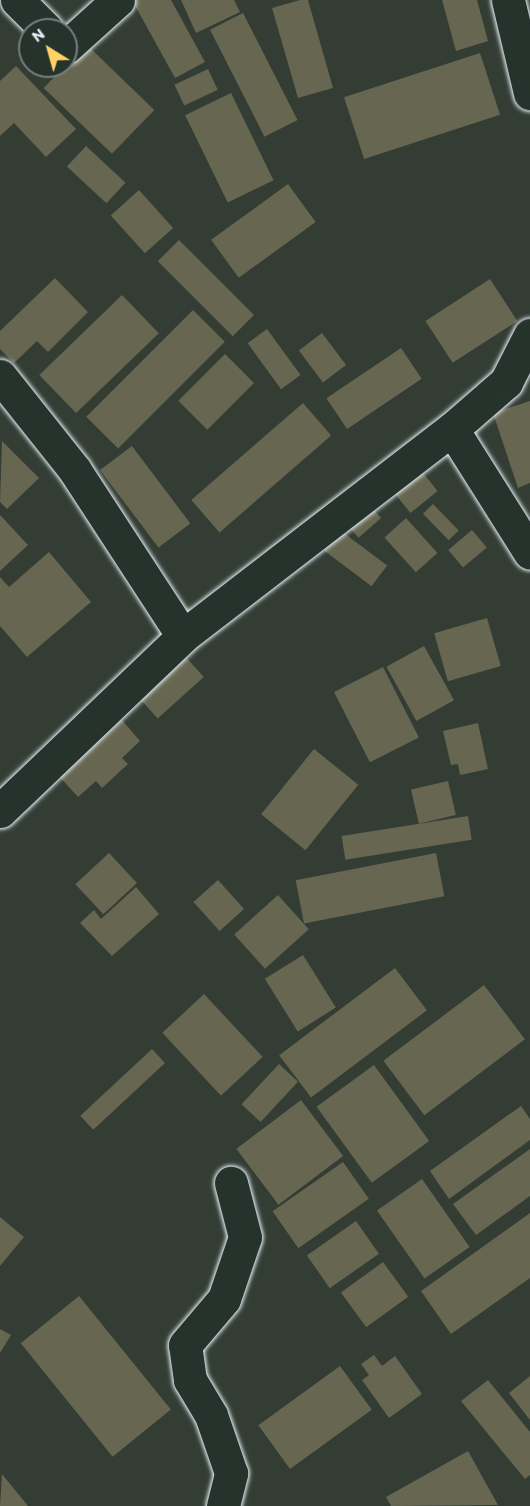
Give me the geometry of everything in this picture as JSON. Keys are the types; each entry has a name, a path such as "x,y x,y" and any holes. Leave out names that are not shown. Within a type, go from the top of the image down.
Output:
{"street":[{"path":"17,0 35,18"},
{"path":"78,36 118,0"},
{"path":"508,0 530,93"},
{"path":"0,811 183,636 452,429 506,382 530,335"},
{"path":"0,376 74,469 183,636"},
{"path":"452,429 530,553"},
{"path":"223,1506 231,1473 211,1415 190,1380 185,1345 224,1299 245,1237 231,1183"}],"building":[{"path":"132,0 171,0 205,62 175,78"},
{"path":"181,0 234,0 240,12 196,33"},
{"path":"308,0 333,88 298,98 272,8"},
{"path":"442,0 477,0 488,41 456,51"},
{"path":"243,13 297,120 265,137 210,30"},
{"path":"86,44 154,110 112,154 44,88 53,78 78,78 78,52"},
{"path":"480,53 500,115 364,159 344,97"},
{"path":"16,66 18,78 27,78 76,129 46,157 14,123 0,136 0,81"},
{"path":"208,69 218,90 184,105 174,85"},
{"path":"231,93 274,180 228,203 185,115"},
{"path":"86,146 125,183 106,203 67,166"},
{"path":"288,184 316,222 239,278 211,240"},
{"path":"139,190 173,228 145,253 111,215"},
{"path":"179,240 254,315 233,336 158,261"},
{"path":"55,278 88,312 48,352 37,341 14,363 0,349 0,331"},
{"path":"490,279 517,321 453,363 425,321"},
{"path":"122,295 159,333 76,413 39,375"},
{"path":"193,310 225,342 118,449 86,417"},
{"path":"267,329 301,375 281,389 248,343"},
{"path":"322,333 346,365 323,382 299,350"},
{"path":"401,348 422,379 347,429 326,398"},
{"path":"225,354 254,383 207,430 178,401"},
{"path":"530,401 530,483 518,488 493,413"},
{"path":"303,403 331,435 220,533 191,500"},
{"path":"2,441 39,478 7,509 0,502"},
{"path":"132,446 190,523 158,548 100,470"},
{"path":"415,463 438,491 410,513 388,485"},
{"path":"368,503 381,518 358,538 345,523"},
{"path":"433,504 459,531 449,540 423,514"},
{"path":"0,515 28,545 0,571"},
{"path":"406,518 437,553 416,572 384,537"},
{"path":"340,530 387,566 371,586 324,551"},
{"path":"472,530 487,548 463,568 448,550"},
{"path":"49,552 91,602 27,657 0,626 0,577 9,587"},
{"path":"487,618 501,666 448,681 434,633"},
{"path":"424,646 454,700 416,721 386,667"},
{"path":"183,654 204,677 158,719 137,695"},
{"path":"383,667 419,737 370,762 334,692"},
{"path":"122,720 140,741 122,758 128,764 102,788 96,781 78,797 59,776"},
{"path":"478,723 488,769 460,775 458,764 451,765 443,731"},
{"path":"314,749 358,785 305,850 261,814"},
{"path":"448,781 456,815 419,824 411,790"},
{"path":"468,816 472,840 345,860 342,836"},
{"path":"109,853 137,883 103,914 75,884"},
{"path":"436,853 444,896 304,923 296,880"},
{"path":"218,880 244,909 220,931 193,902"},
{"path":"136,887 159,914 112,956 80,923 94,910 101,919"},
{"path":"278,895 309,929 265,969 234,934"},
{"path":"303,955 336,1008 298,1031 265,979"},
{"path":"395,968 427,1010 311,1098 279,1055"},
{"path":"484,985 525,1039 424,1115 383,1061"},
{"path":"204,994 263,1057 221,1096 162,1033"},
{"path":"152,1049 165,1063 93,1130 80,1116"},
{"path":"279,1064 298,1082 261,1122 241,1104"},
{"path":"374,1065 429,1141 372,1183 317,1107"},
{"path":"301,1100 343,1156 278,1205 236,1149"},
{"path":"521,1106 530,1119 530,1140 449,1199 430,1171"},
{"path":"530,1149 530,1196 476,1235 453,1204"},
{"path":"343,1162 369,1199 298,1248 273,1211"},
{"path":"422,1179 470,1247 425,1279 377,1211"},
{"path":"530,1213 530,1278 451,1334 421,1291"},
{"path":"0,1217 24,1237 0,1266"},
{"path":"356,1221 379,1254 330,1288 307,1255"},
{"path":"383,1262 408,1297 366,1327 341,1293"},
{"path":"79,1296 171,1409 113,1457 21,1343"},
{"path":"0,1329 11,1335 0,1353"},
{"path":"374,1355 382,1366 395,1356 422,1394 389,1418 362,1380 369,1375 361,1364"},
{"path":"340,1366 372,1410 290,1469 258,1425"},
{"path":"530,1376 530,1420 509,1393"},
{"path":"488,1380 530,1432 530,1475 525,1479 461,1401"},
{"path":"468,1451 498,1505 391,1506 386,1497"},
{"path":"2,1474 28,1506 0,1506"}]}
